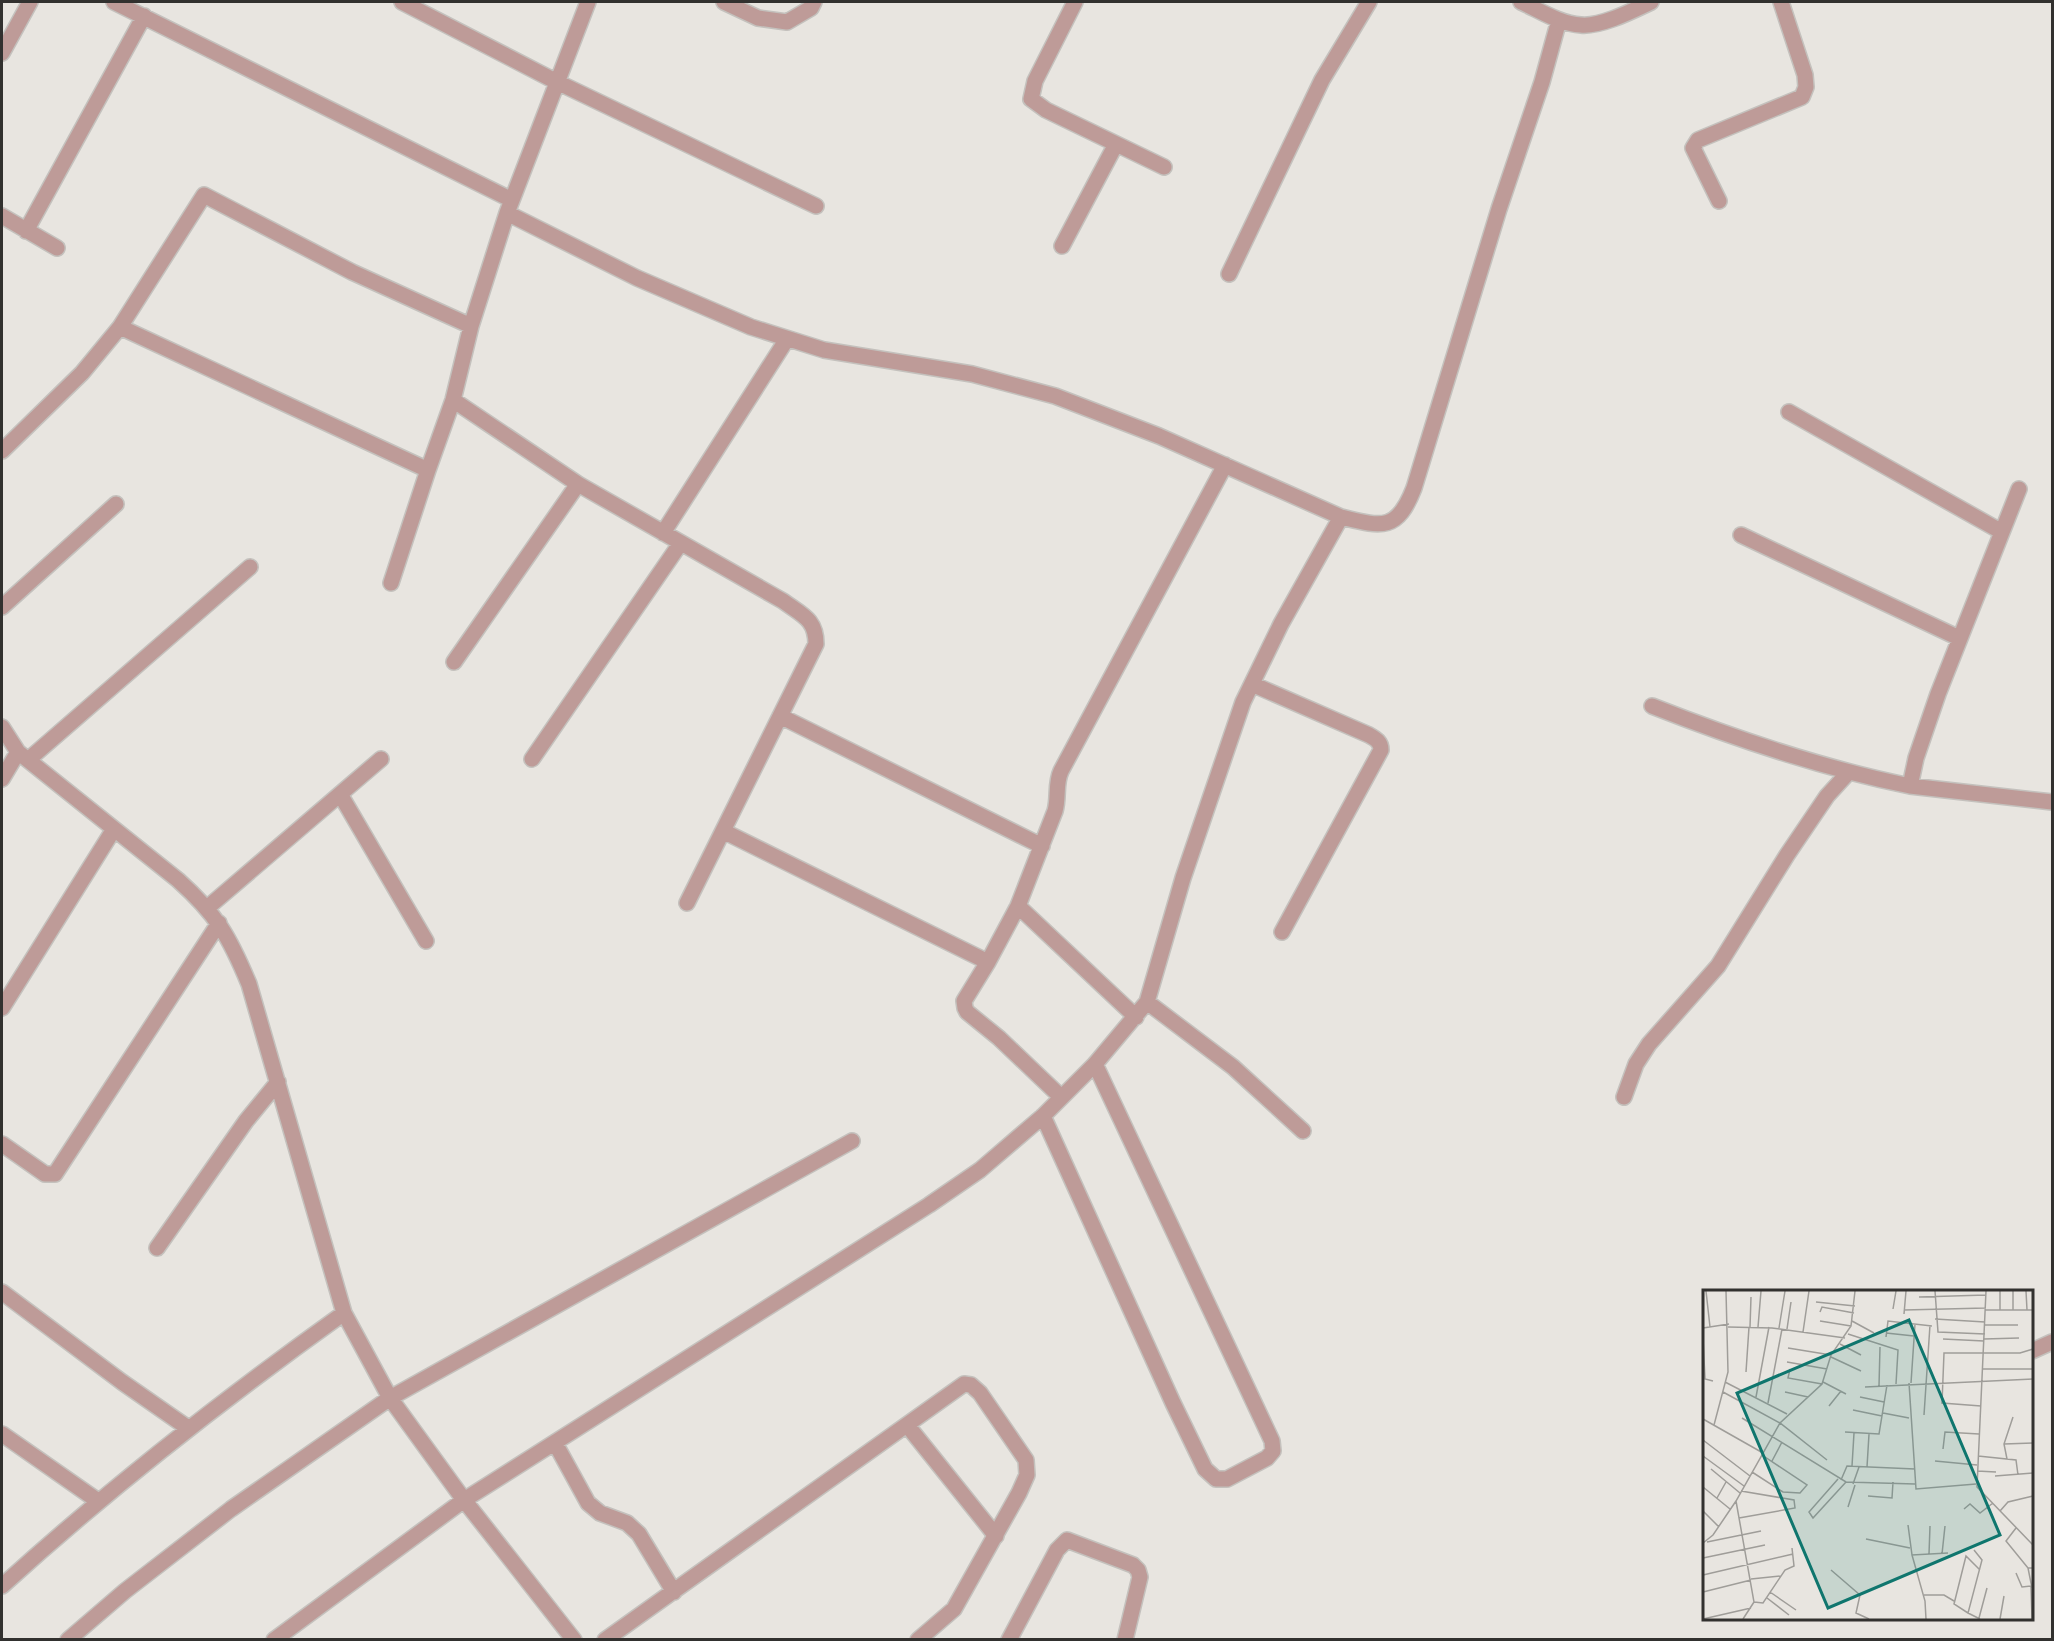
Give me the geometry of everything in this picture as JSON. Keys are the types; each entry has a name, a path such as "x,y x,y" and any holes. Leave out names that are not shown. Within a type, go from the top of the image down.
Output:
{"street":[{"path":"2,53 30,2"},
{"path":"114,2 510,207 637,278 751,327 824,350 972,374 1010,382 1055,396 1159,436 1341,517 1366,523 1386,523 1397,519 1408,504 1499,209 1542,82 1559,20"},
{"path":"402,2 557,82 816,206"},
{"path":"391,583 453,400 471,326 510,207 588,2"},
{"path":"724,2 758,18 787,22 811,8 814,2"},
{"path":"1075,2 1035,81 1031,99 1046,110 1164,167"},
{"path":"1229,274 1322,80 1369,2"},
{"path":"1521,2 1559,20 1583,26 1621,17 1651,2"},
{"path":"1719,201 1694,148 1698,140 1802,97 1806,87 1805,75 1781,2"},
{"path":"26,231 144,16"},
{"path":"1062,246 1116,144"},
{"path":"2,451 82,373 120,327 204,195 352,272 471,326"},
{"path":"2,216 57,248"},
{"path":"120,327 428,470"},
{"path":"663,533 786,339"},
{"path":"453,400 578,484 783,602 809,619 816,631 816,644 687,903"},
{"path":"1789,412 2002,532"},
{"path":"1061,1096 999,1038 967,1012 964,1008 964,1001 1018,906 1057,802 1057,780 1061,771 1225,465"},
{"path":"454,662 578,484"},
{"path":"1910,786 1916,758 1959,638 2019,489"},
{"path":"2,607 116,504"},
{"path":"274,1640 464,1500 929,1205 980,1170 1043,1116 1095,1064 1147,1002 1187,867 1243,702 1281,624 1341,517"},
{"path":"1741,535 1959,638"},
{"path":"532,759 680,544"},
{"path":"2,779 23,756 250,567"},
{"path":"1252,684 1369,735 1378,740 1381,746 1381,750 1282,932"},
{"path":"1652,706 1773,751 1848,772 1910,786 2052,802"},
{"path":"780,716 1041,846"},
{"path":"2,727 23,756 178,880 219,923 235,950 249,984 344,1313 390,1398 464,1500 574,1639"},
{"path":"207,908 381,759"},
{"path":"1624,1097 1636,1064 1649,1044 1718,966 1807,825 1827,796 1848,772"},
{"path":"340,794 426,941"},
{"path":"2,1008 114,830"},
{"path":"723,831 988,962"},
{"path":"1018,906 1136,1017"},
{"path":"2,1144 45,1174 55,1174 219,923"},
{"path":"1147,1002 1233,1067 1303,1131"},
{"path":"1043,1116 1205,1469 1216,1479 1227,1479 1267,1458 1274,1451 1272,1441 1095,1064"},
{"path":"157,1248 246,1121 278,1082"},
{"path":"68,1640 125,1590 231,1509 390,1398 852,1141"},
{"path":"2,1292 122,1382 188,1428"},
{"path":"2,1586 98,1501 188,1428 344,1313"},
{"path":"2033,1350 2052,1342"},
{"path":"606,1640 964,1384 971,1385 980,1393 1026,1460 1027,1475 1020,1493 954,1609 918,1640"},
{"path":"907,1425 996,1536"},
{"path":"2,1434 98,1501"},
{"path":"555,1443 588,1503 600,1513 627,1523 639,1533 674,1592"},
{"path":"1009,1640 1057,1550 1067,1540 1133,1565 1138,1570 1140,1577 1125,1640"}]}
